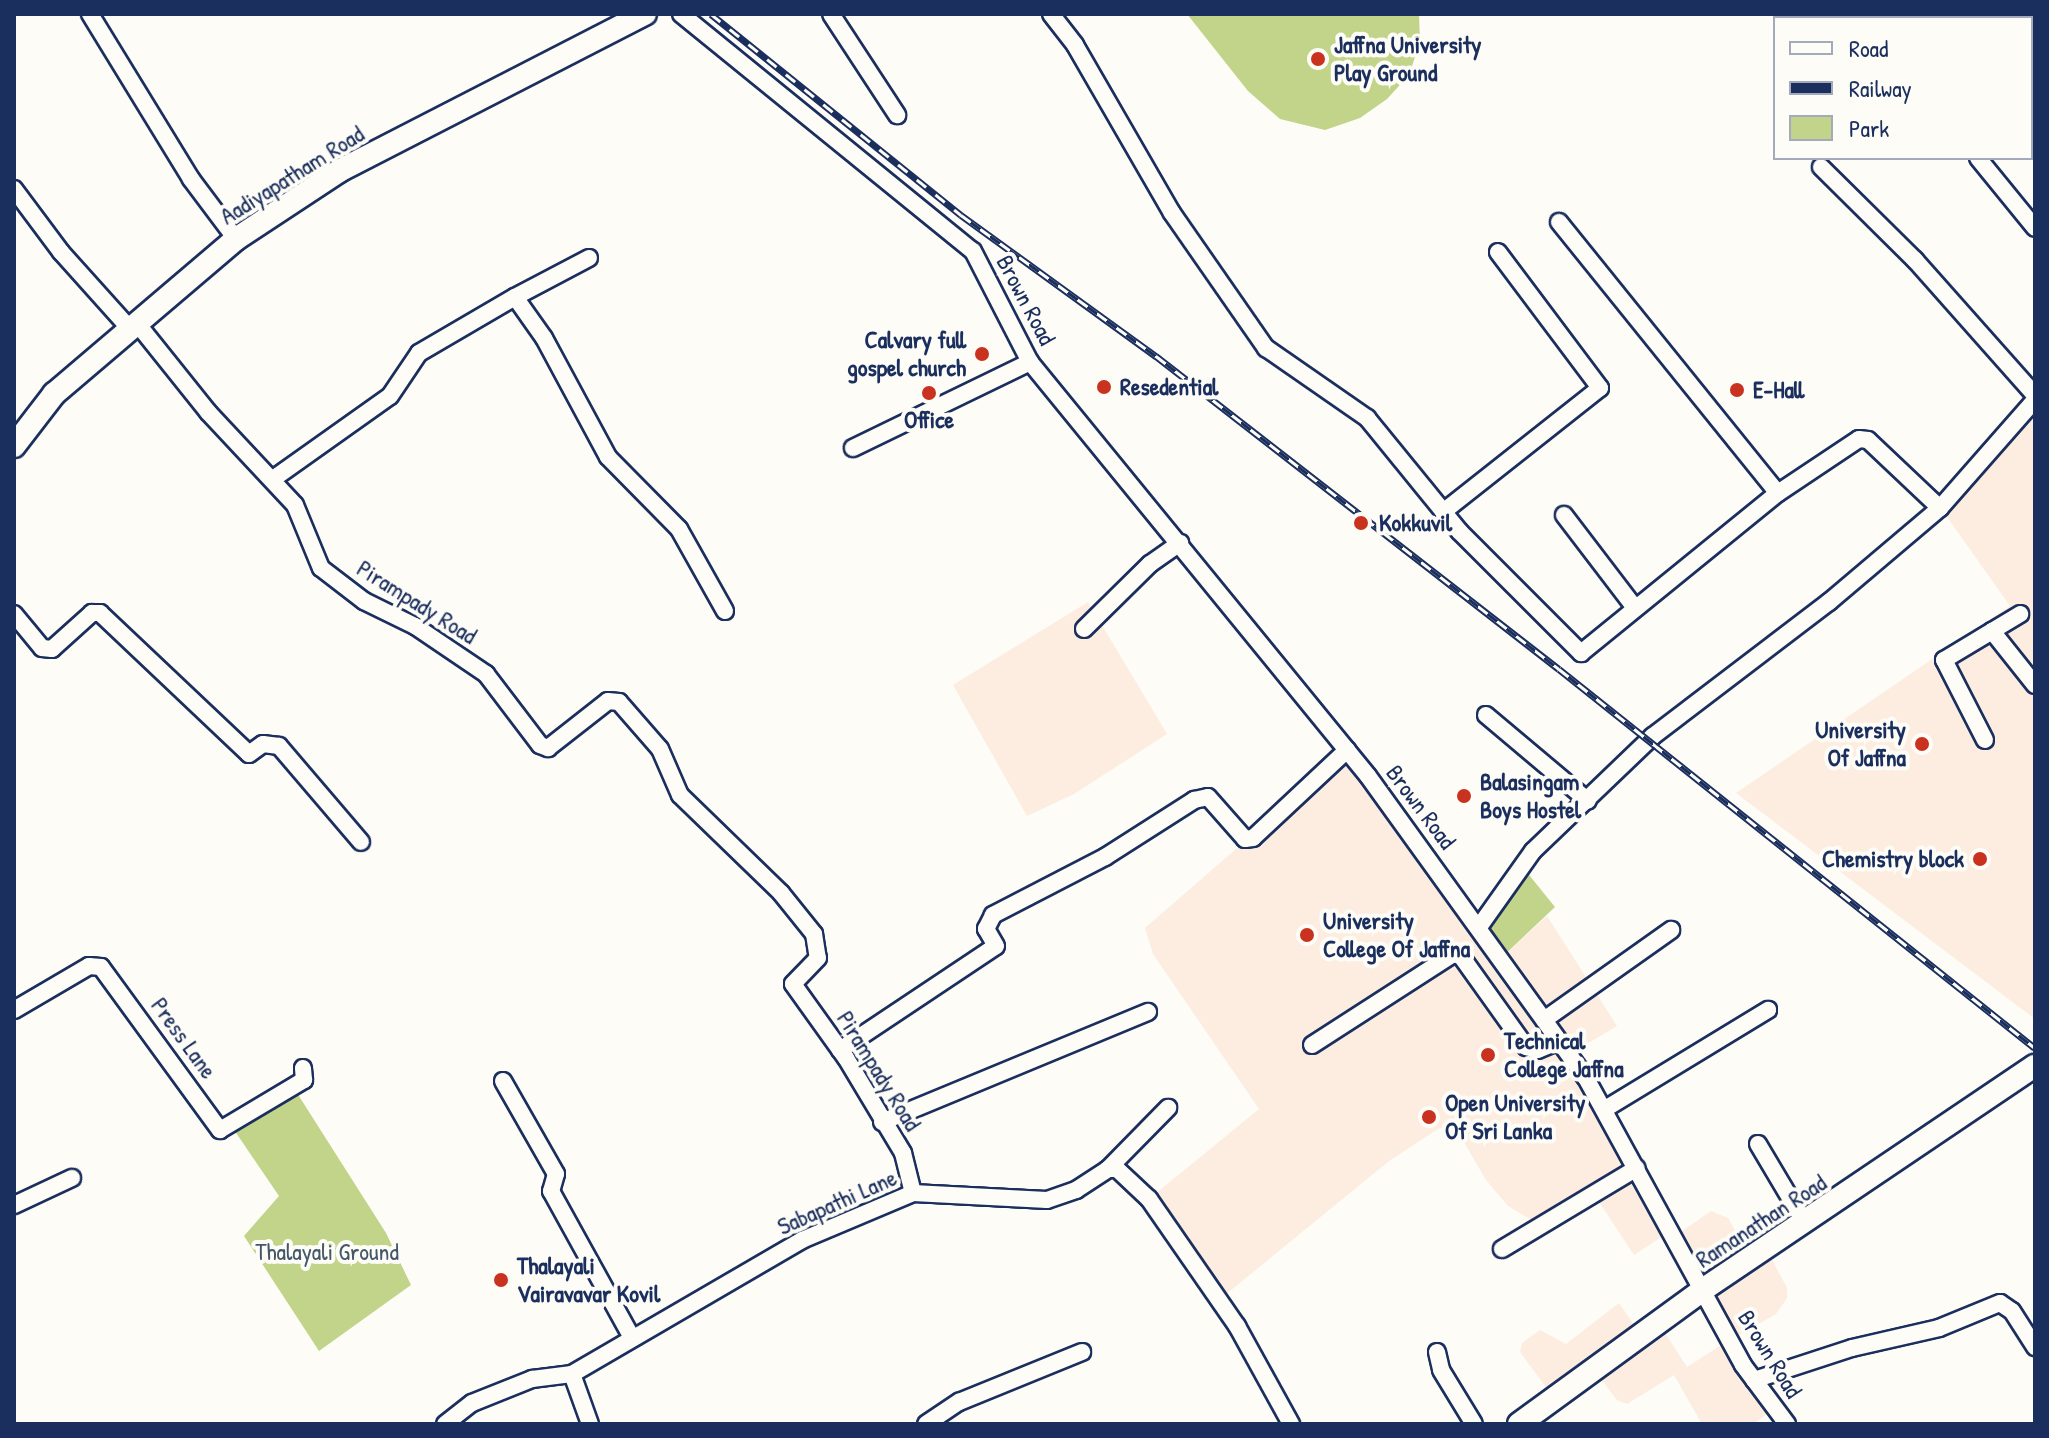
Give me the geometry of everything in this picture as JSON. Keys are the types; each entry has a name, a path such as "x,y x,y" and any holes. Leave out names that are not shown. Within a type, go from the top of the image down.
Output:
{"street":[{"path":"90,14 140,88 191,179 236,239"},
{"name":"Aadiyapatham Road","path":"14,446 54,394 236,239 339,171 645,14"},
{"name":"Brown Road","path":"681,14 973,251 1030,362 1347,750 1479,927 1559,1041 1605,1109 1754,1380 1787,1424"},
{"path":"831,14 897,115"},
{"path":"1051,14 1075,45 1172,213 1266,348 1367,418 1443,512 1581,653 1778,493 1859,439 1868,440 1940,508"},
{"path":"1980,160 2035,228"},
{"path":"1479,927 1511,875 1653,736 1829,602 1940,508 2035,398 1915,260 1821,167"},
{"name":"Pirampady Road","path":"14,189 61,252 133,325 208,412 295,505 321,568 364,601 415,626 486,674 540,745 548,748 608,701 619,702 660,749 680,795 781,893 814,934 818,958 793,984 840,1050 903,1153 913,1193"},
{"path":"1559,222 1778,493"},
{"path":"1443,512 1600,388 1498,252"},
{"path":"273,479 390,396 419,353 589,258"},
{"path":"515,297 544,338 608,457 679,529 725,611"},
{"path":"853,448 1030,362"},
{"path":"1564,515 1635,608"},
{"path":"1084,629 1150,564 1180,543"},
{"path":"14,614 42,648 52,649 92,613 100,613 249,754 263,744 279,746 361,842"},
{"path":"1985,740 1942,665 2020,614"},
{"path":"1992,631 2035,685"},
{"path":"1486,715 1588,801"},
{"path":"840,1050 996,946 986,929 993,915 1105,857 1194,800 1208,797 1245,839 1253,838 1347,750"},
{"path":"1544,1020 1671,930"},
{"path":"1312,1045 1453,954 1461,956 1526,1047 1538,1050 1559,1041"},
{"name":"Press Lane","path":"14,1010 89,966 101,967 220,1130 304,1080 303,1068"},
{"path":"1605,1109 1768,1010"},
{"path":"882,1122 1148,1012"},
{"name":"Ramanathan Road","path":"1519,1424 1704,1289 2034,1068"},
{"path":"503,1081 556,1174 551,1191 632,1338"},
{"name":"Sabapathi Lane","path":"445,1424 472,1403 532,1379 572,1374 802,1240 913,1193 1047,1200 1068,1194 1108,1169 1168,1108"},
{"path":"1758,1144 1805,1223"},
{"path":"1502,1249 1637,1168"},
{"path":"1108,1169 1117,1169 1149,1199 1237,1326 1291,1424"},
{"path":"14,1205 72,1178"},
{"path":"1754,1380 1852,1348 1939,1328 2000,1303 2012,1311 2035,1347"},
{"path":"926,1424 959,1402 1082,1352"},
{"path":"1437,1352 1441,1370 1474,1424"},
{"path":"572,1374 590,1424"}],"shaded area":[{"name":"University Of Jaffna","path":"2035,412 2035,1019 1736,793 2010,606 1945,514"},
{"path":"1088,602 1167,734 1074,794 1027,816 953,685"},
{"path":"1351,749 1501,958 1547,916 1617,1026 1570,1054 1672,1230 1634,1255 1592,1191 1535,1222 1508,1206 1486,1180 1454,1125 1438,1129 1389,1161 1219,1300 1149,1199 1259,1109 1153,954 1145,928"},
{"path":"1711,1211 1728,1218 1750,1258 1766,1248 1787,1288 1787,1298 1776,1314 1730,1340 1775,1408 1753,1424 1702,1424 1674,1375 1627,1404 1617,1400 1594,1370 1554,1398 1520,1352 1522,1343 1540,1330 1566,1344 1619,1303 1641,1335 1658,1322 1687,1367 1729,1340 1675,1236"}],"green space":[{"name":"Jaffna University Play Ground","path":"1187,14 1419,14 1420,42 1409,75 1387,99 1360,118 1325,130 1280,119 1248,91"},
{"path":"1521,865 1555,907 1501,958 1479,927"},
{"name":"Thalayali Ground","path":"297,1093 386,1233 411,1285 319,1351 244,1236 279,1196 230,1124"}],"railway":[{"path":"711,14 961,215 1156,356 1559,669 2035,1048"}],"place":[{"name":"Jaffna University Play Ground","path":"1318,59"},
{"name":"Calvary full gospel church","path":"982,354"},
{"name":"Resedential","path":"1104,387"},
{"name":"E-Hall","path":"1737,390"},
{"name":"Office","path":"929,393"},
{"name":"Kokkuvil","path":"1361,523"},
{"name":"University Of Jaffna","path":"1922,744"},
{"name":"Balasingam Boys Hostel","path":"1464,796"},
{"name":"Chemistry block","path":"1980,859"},
{"name":"University College Of Jaffna","path":"1307,935"},
{"name":"Technical College Jaffna","path":"1488,1055"},
{"name":"Open University Of Sri Lanka","path":"1429,1117"},
{"name":"Thalayali Vairavavar Kovil","path":"501,1280"}]}
